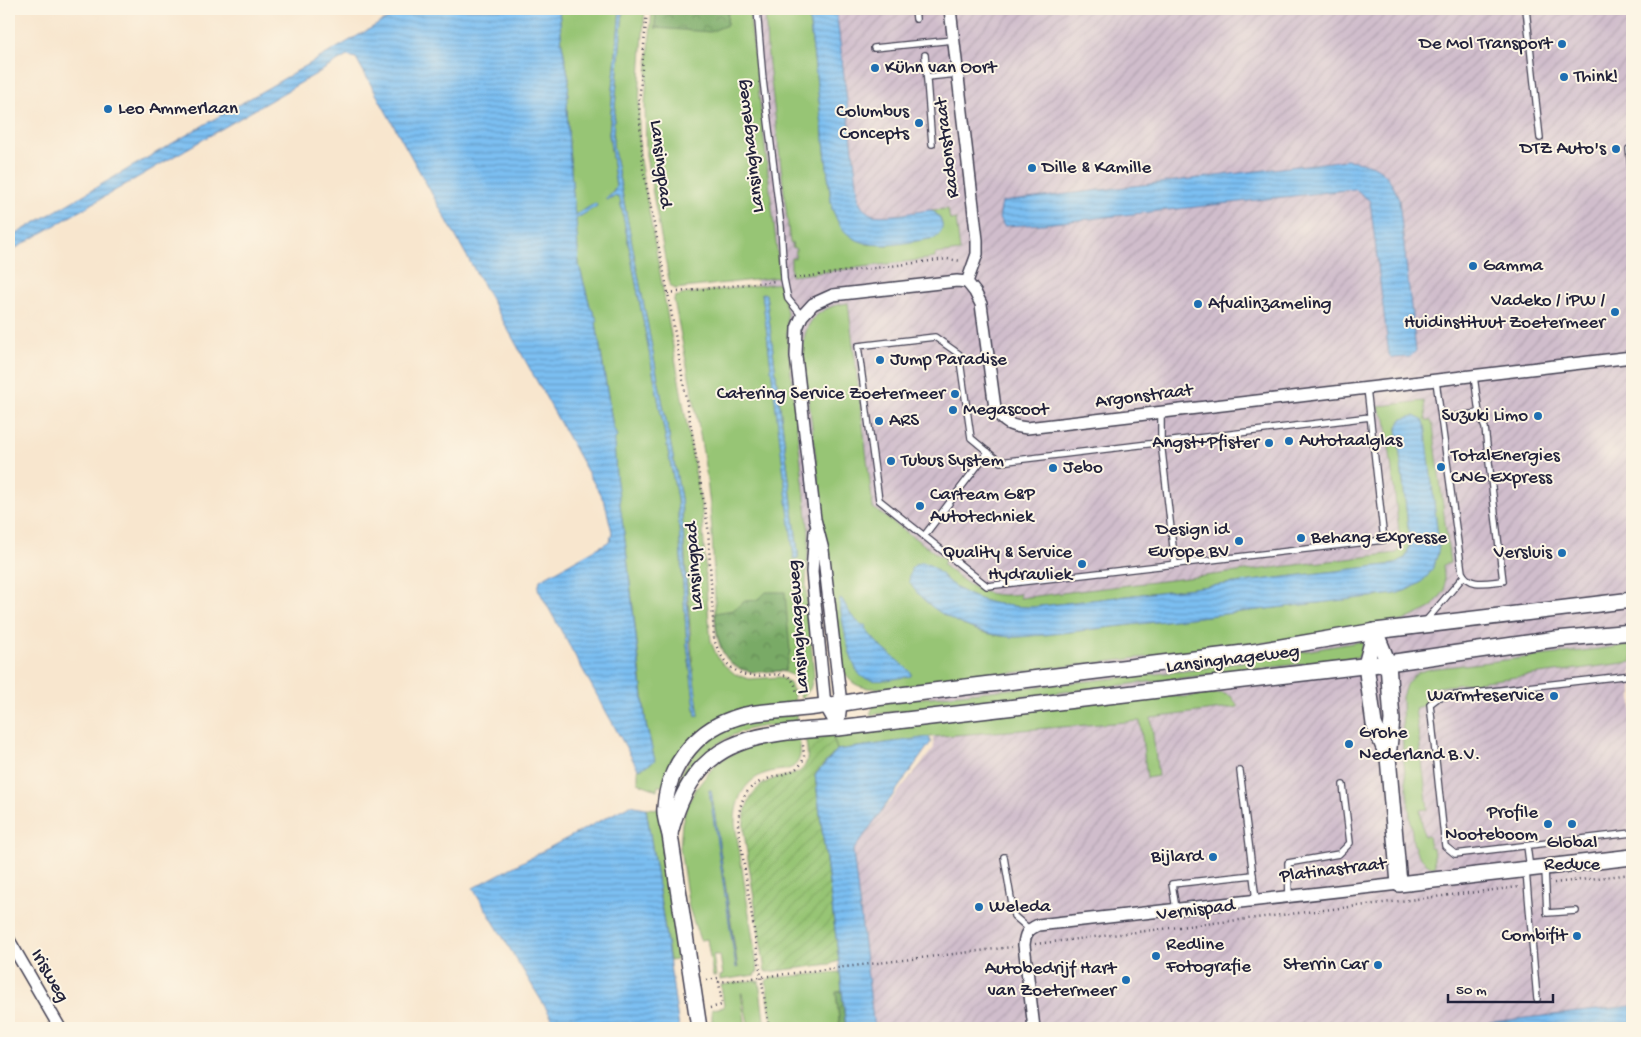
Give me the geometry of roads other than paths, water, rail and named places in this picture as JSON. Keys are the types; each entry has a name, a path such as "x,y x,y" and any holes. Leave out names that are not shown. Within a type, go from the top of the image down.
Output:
{"street":[{"name":"Radonstraat","path":"950,9 977,240 977,254 967,282"},
{"path":"802,316 814,304 834,295 957,281 967,282"},
{"name":"Argonstraat","path":"967,282 981,304 995,408 1001,420 1012,426 1027,428 1632,357"},
{"name":"Lansinghageweg","path":"802,316 795,338 796,356 815,519 823,550 842,704 838,728"},
{"name":"Lansinghageweg","path":"815,519 812,572 825,705 838,728"},
{"name":"Lansinghageweg","path":"842,704 876,698 1252,652 1375,631 1632,600"},
{"path":"1375,631 1388,662 1392,720 1388,757 1399,884"},
{"path":"1375,631 1366,665 1374,724 1388,757"},
{"name":"Lansinghageweg","path":"838,728 1632,632"},
{"path":"699,1028 670,834 664,810 667,790 673,772 687,750 714,727 731,719 748,714 842,704"},
{"path":"670,834 683,795 705,763 726,748 747,739 838,728"},
{"name":"Platinastraat","path":"1033,927 1632,857"},
{"path":"1033,927 1025,934 1024,946 1034,1028"},
{"name":"Irisweg","path":"9,940 60,1028"}],"lane":[{"name":"Lansinghageweg","path":"757,9 763,80 781,226 784,279 788,299 802,316"},
{"path":"915,9 916,19"},
{"path":"1526,9 1540,138"},
{"path":"874,48 953,40"},
{"path":"925,55 932,144"},
{"path":"927,77 957,74"},
{"path":"1629,149 1632,177"},
{"path":"1370,417 1000,462 971,438 959,354 935,337 858,346 879,500 987,586 1384,540 1370,417 1371,388"},
{"path":"1436,381 1460,562 1464,576 1476,583 1503,581 1485,428 1479,413 1474,376"},
{"path":"1161,412 1161,442 1175,564"},
{"path":"1441,418 1479,413"},
{"path":"924,536 988,452"},
{"path":"1422,626 1464,576"},
{"path":"1632,675 1438,697 1430,704 1445,846 1454,854 1632,833"},
{"path":"1240,771 1256,900"},
{"path":"1289,897 1288,863 1339,854 1350,843 1343,785"},
{"path":"1527,846 1533,868 1546,884 1547,913 1576,911"},
{"path":"1004,858 1014,916 1033,927"},
{"path":"1533,868 1527,886 1537,999"},
{"path":"1176,910 1172,884 1253,875"}],"water":[{"path":"404,9 559,9 562,44 569,79 567,108 575,215 596,203 597,206 576,219 579,265 590,306 598,321 596,323 613,427 617,436 614,441 616,475 646,725 655,760 649,765 638,769 538,589 540,580 610,541 612,532 605,503 356,58 347,56 9,252 9,238"},
{"path":"620,9 623,9 613,145 681,498 690,650 699,715 696,716 687,645 677,498 620,199 615,196 605,199 613,193 616,187 609,134"},
{"path":"808,9 836,9 861,204 869,213 881,216 931,210 938,216 942,224 939,235 935,238 898,244 872,244 861,242 850,236 838,223 832,209"},
{"path":"1347,160 1366,163 1380,170 1391,182 1399,200 1416,351 1410,357 1392,358 1389,355 1370,201 1355,189 1044,224 1004,226 999,218 1002,202"},
{"path":"762,293 766,294 798,551 798,558 794,559"},
{"path":"1414,416 1424,421 1426,431 1439,546 1434,565 1426,578 1413,587 1395,594 1014,637 985,632 954,621 928,603 917,593 909,581 911,569 918,563 924,563 932,566 951,584 970,595 990,602 1011,606 1033,607 1395,564 1406,557 1410,544 1397,428 1402,419"},
{"path":"842,599 851,615 861,625 866,625 865,629 879,645 911,672 911,676 875,681 864,678 859,673 854,665 847,642 839,600"},
{"path":"929,737 931,742 853,851 874,1028 846,1028 815,775 837,750"},
{"path":"709,790 711,790 737,968 736,968"},
{"path":"630,805 646,808 679,1028 558,1028 473,888"},
{"path":"1632,1006 1632,1028 1438,1028"}],"place":[{"name":"De Mol Transport","path":"1562,44"},
{"name":"Kühn van Oort","path":"875,68"},
{"name":"Think!","path":"1564,77"},
{"name":"Leo Ammerlaan","path":"108,109"},
{"name":"Columbus Concepts","path":"919,123"},
{"name":"DTZ Auto's","path":"1616,149"},
{"name":"Dille & Kamille","path":"1032,168"},
{"name":"Gamma","path":"1473,266"},
{"name":"Afvalinzameling","path":"1198,304"},
{"name":"Vadeko / iPW / Huidinstituut Zoetermeer","path":"1615,312"},
{"name":"Jump Paradise","path":"880,360"},
{"name":"Catering Service Zoetermeer","path":"955,394"},
{"name":"Megascoot","path":"953,410"},
{"name":"Suzuki Limo","path":"1538,416"},
{"name":"ARS","path":"879,421"},
{"name":"Autotaalglas","path":"1289,441"},
{"name":"Angst+Pfister","path":"1269,443"},
{"name":"Tubus System","path":"891,461"},
{"name":"TotalEnergies CNG Express","path":"1441,467"},
{"name":"Jebo","path":"1053,468"},
{"name":"Carteam G&P Autotechniek","path":"920,506"},
{"name":"Behang Expresse","path":"1301,538"},
{"name":"Design id Europe BV","path":"1239,541"},
{"name":"Versluis","path":"1562,553"},
{"name":"Quality & Service Hydrauliek","path":"1082,564"},
{"name":"Warmteservice","path":"1554,696"},
{"name":"Grohe Nederland B.V.","path":"1349,744"},
{"name":"Profile Nooteboom","path":"1548,824"},
{"name":"Global Reduce","path":"1572,824"},
{"name":"Bijlard","path":"1213,857"},
{"name":"Weleda","path":"979,907"},
{"name":"Combifit","path":"1577,936"},
{"name":"Redline Fotografie","path":"1156,956"},
{"name":"Sterrin Car","path":"1378,965"},
{"name":"Autobedrijf Hart van Zoetermeer","path":"1126,980"}]}
